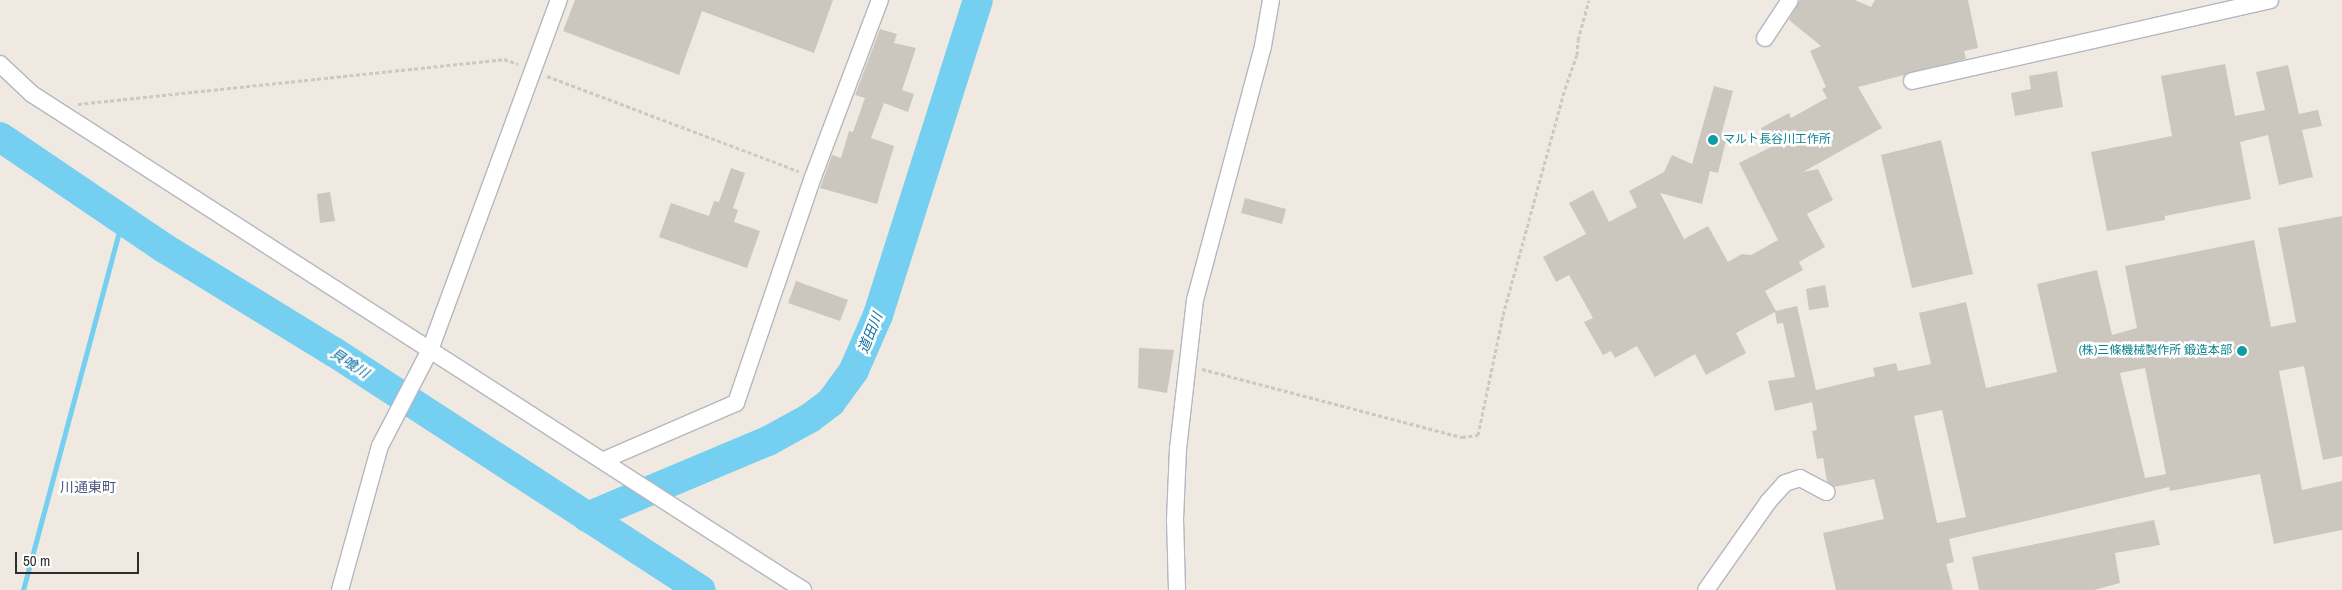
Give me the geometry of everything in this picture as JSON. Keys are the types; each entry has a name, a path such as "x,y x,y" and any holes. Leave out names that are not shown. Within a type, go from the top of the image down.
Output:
{"street":[{"path":"340,590 380,446 428,354 559,0"},
{"path":"608,462 736,403 813,177 880,0"},
{"path":"1177,590 1175,520 1178,449 1189,367 1195,300 1263,46 1271,0"},
{"path":"1765,38 1790,0"},
{"path":"1912,82 2270,0"},
{"path":"0,64 52,107 428,354 608,462 803,590"},
{"path":"1706,590 1768,502 1785,483 1800,478 1826,492"}],"path":[{"path":"1189,367 1462,436 1478,435 1503,315 1577,54 1589,0"},
{"path":"52,107 504,59 813,177"}],"building":[{"path":"575,0 833,0 814,53 702,11 679,75 563,31"},
{"path":"1800,0 1855,0 1871,7 1875,0 1968,0 1978,48 1964,51 1966,59 1858,87 1882,128 1803,172 1818,169 1833,200 1807,214 1825,247 1799,262 1803,270 1765,291 1776,311 1797,306 1816,390 1875,376 1873,368 1896,363 1898,371 1931,364 1919,313 1966,302 1986,388 2057,372 2037,284 2097,270 2112,335 2137,328 2125,266 2254,240 2271,327 2296,322 2278,228 2342,216 2342,456 2323,460 2304,366 2279,371 2302,490 2342,481 2342,530 2274,544 2260,474 2170,491 2169,487 1949,539 1954,562 1946,564 1953,590 1836,590 1823,533 1884,519 1874,479 1834,487 1827,481 1823,458 1817,459 1812,431 1817,430 1812,402 1775,411 1768,381 1795,377 1783,323 1777,324 1775,312 1736,333 1746,353 1706,375 1695,354 1655,377 1637,346 1615,358 1611,351 1603,355 1584,322 1593,318 1569,275 1556,282 1543,257 1586,234 1569,203 1593,190 1609,222 1637,207 1629,191 1664,172 1672,155 1692,164 1714,86 1733,91 1722,132 1728,133 1718,173 1710,171 1702,204 1660,193 1684,239 1708,226 1728,262 1742,254 1751,255 1778,240 1739,163 1771,147 1761,128 1789,113 1791,118 1827,98 1822,89 1826,87 1810,51 1821,46 1789,20","holes":["2145,368 2166,474 2145,478 2120,373","1942,410 1966,517 1937,523 1914,416"]},
{"path":"880,29 897,34 894,43 916,48 902,90 914,94 908,112 884,103 871,138 894,146 877,204 820,188 832,155 841,158 849,131 853,132 865,98 855,95"},
{"path":"2225,64 2235,116 2265,110 2256,72 2288,65 2299,114 2318,110 2322,126 2302,130 2313,177 2279,185 2268,135 2240,142 2251,199 2165,216 2165,220 2107,231 2091,152 2172,136 2161,76"},
{"path":"2057,71 2063,107 2015,116 2011,93 2031,89 2029,76"},
{"path":"1941,140 1973,274 1912,288 1881,155"},
{"path":"731,168 745,173 733,208 738,210 734,222 760,231 747,268 659,237 671,203 709,216 714,201 719,202"},
{"path":"330,192 335,221 320,223 317,194"},
{"path":"1245,198 1286,209 1282,224 1241,213"},
{"path":"796,281 848,300 840,321 788,303"},
{"path":"1825,285 1829,307 1809,310 1806,289"},
{"path":"1139,348 1174,350 1167,393 1138,388"},
{"path":"2154,520 2160,545 2115,553 2120,583 2094,590 1979,590 1972,557"}],"waterway":[{"name":"道田川","path":"587,517 768,441 810,418 831,402 854,370 878,315 978,0"},
{"name":"貝喰川","path":"0,137 164,248 334,352 700,590"},
{"path":"23,590 122,221"}],"place":[{"name":"マルト長谷川工作所","path":"1713,140"},
{"name":"(株)三條機械製作所 鍛造本部","path":"2242,351"}],"district":[{"name":"川通東町","path":"88,487"}]}
